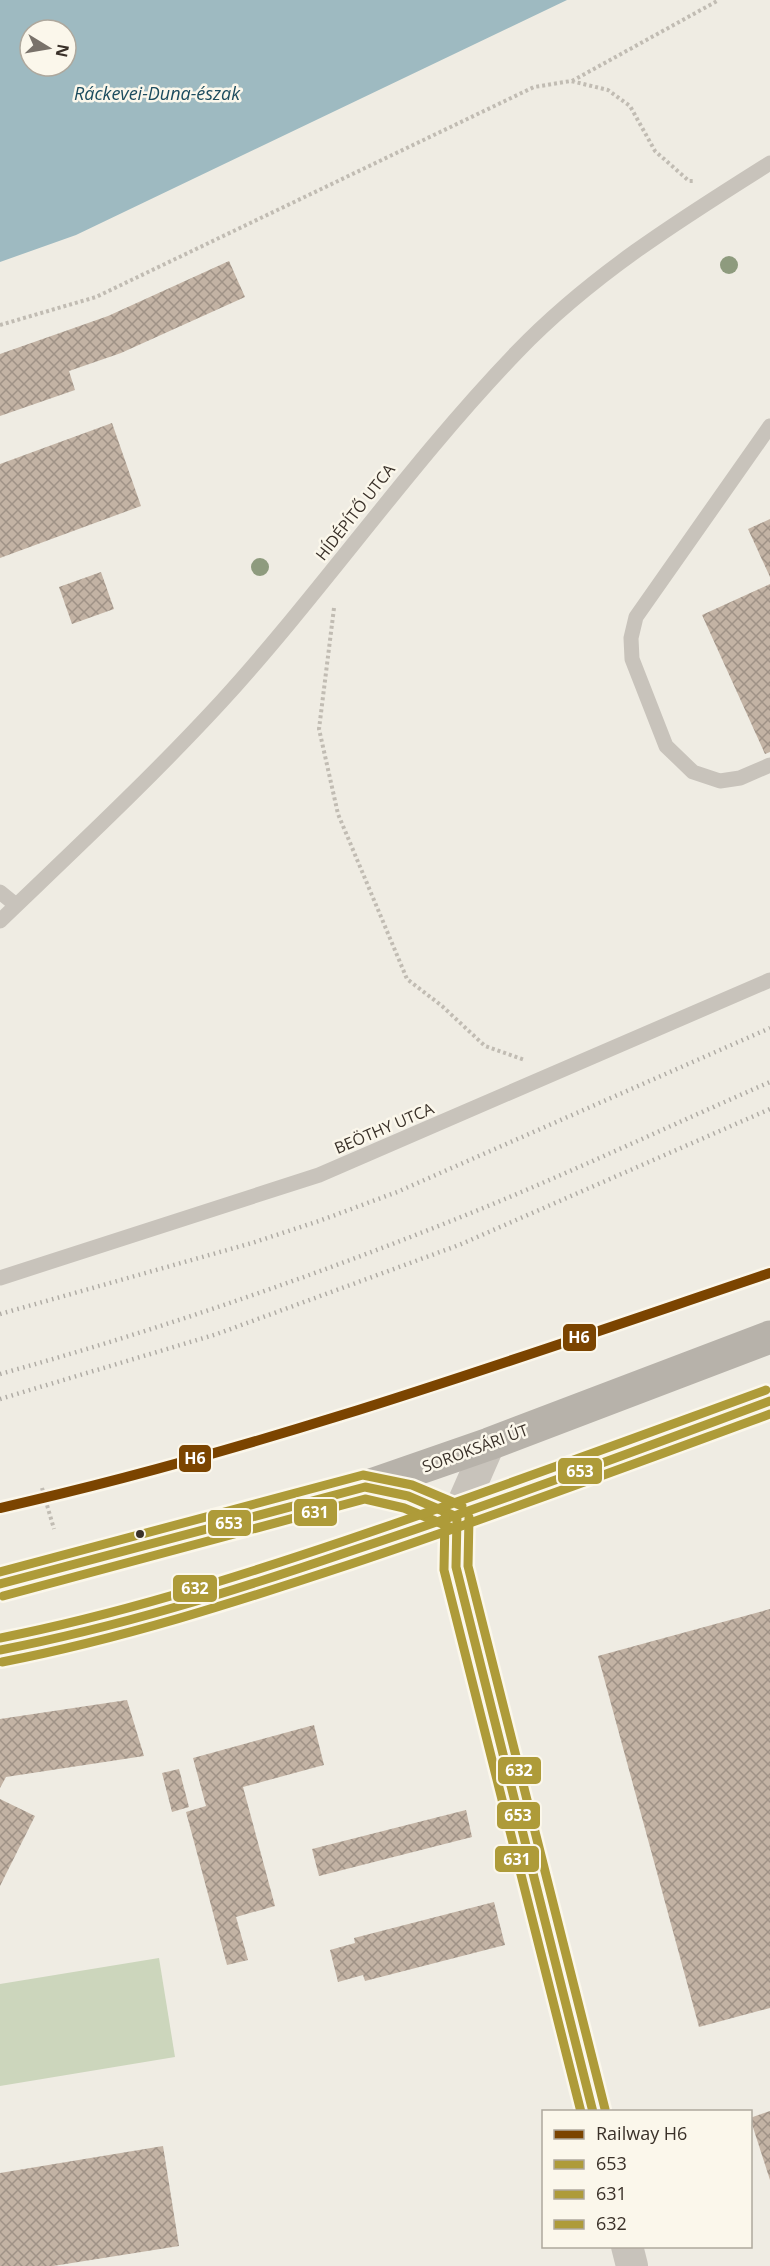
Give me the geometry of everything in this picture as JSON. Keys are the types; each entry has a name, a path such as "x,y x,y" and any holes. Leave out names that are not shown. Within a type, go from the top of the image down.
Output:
{"main road":[{"name":"SOROKSÁRI ÚT","path":"0,1584 365,1487 489,1444 770,1337"},
{"path":"0,1650 58,1640 195,1603 457,1517 770,1401"}],"street":[{"path":"489,1444 457,1517 456,1568 592,2110"},
{"path":"365,1487 408,1496 457,1517"},
{"path":"627,2248 632,2266"}],"lane":[{"name":"HÍDÉPÍTŐ UTCA","path":"0,921 96,831 222,701 342,560 412,469 518,350 597,279 676,221 770,163"},
{"path":"770,426 636,617 631,638 632,659 666,746 693,772 720,781 740,778 770,765"},
{"path":"0,892 16,906"},
{"name":"BEÖTHY UTCA","path":"0,1278 320,1175 770,980"}],"path":[{"path":"0,325 96,297 534,87 571,81 719,0"},
{"path":"571,81 608,90 630,106 655,151 689,181 740,182"},
{"path":"342,560 326,653 320,729 338,814 407,979 442,1006 485,1046 530,1062"},
{"path":"42,1488 54,1529"}],"green space":[{"path":"159,1958 175,2057 0,2086 0,1984"}],"water":[{"name":"Ráckevei-Duna-észak","path":"0,0 567,0 76,235 0,262"}],"building":[{"path":"229,261 245,297 121,353 69,371 75,390 0,416 0,354 108,316"},
{"path":"112,423 141,506 0,558 0,464"},
{"path":"770,519 770,577 748,529"},
{"path":"101,572 114,609 72,624 59,587"},
{"path":"770,584 770,752 765,754 702,615"},
{"path":"770,1609 770,2008 699,2027 598,1656"},
{"path":"127,1700 144,1756 6,1777 0,1788 0,1719"},
{"path":"314,1725 324,1765 243,1787 275,1906 236,1917 248,1960 227,1965 186,1812 206,1806 193,1758"},
{"path":"179,1769 189,1807 172,1812 162,1773"},
{"path":"0,1799 35,1816 0,1886"},
{"path":"466,1810 472,1837 319,1876 312,1849"},
{"path":"494,1902 505,1945 365,1981 363,1975 338,1982 330,1950 355,1943 354,1938"},
{"path":"770,2111 770,2180 752,2124 752,2117"},
{"path":"163,2146 179,2246 53,2266 0,2266 0,2173"}],"railway":[{"path":"0,1314 252,1243 319,1221 397,1192 770,1028"},
{"path":"0,1374 169,1323 391,1244 527,1189 770,1082"},
{"path":"0,1399 217,1334 459,1245 770,1109"}],"rail line":[{"name":"H6","path":"0,1508 195,1458 388,1401 770,1273"}],"transit line":[{"name":"632","path":"0,1638 130,1607 259,1569 556,1467 766,1390"},
{"name":"653","path":"0,1650 132,1619 262,1581 507,1497 770,1401"},
{"name":"631","path":"2,1662 134,1631 308,1578 509,1509 770,1414"},
{"name":"632","path":"0,1572 363,1475 412,1485 462,1506"},
{"name":"653","path":"0,1584 365,1487 408,1496 457,1517"},
{"name":"631","path":"3,1596 365,1499 404,1508 452,1528"},
{"name":"631","path":"445,1517 444,1570 580,2110"},
{"name":"653","path":"457,1517 456,1567 592,2110"},
{"name":"632","path":"469,1517 468,1566 605,2109"}]}
